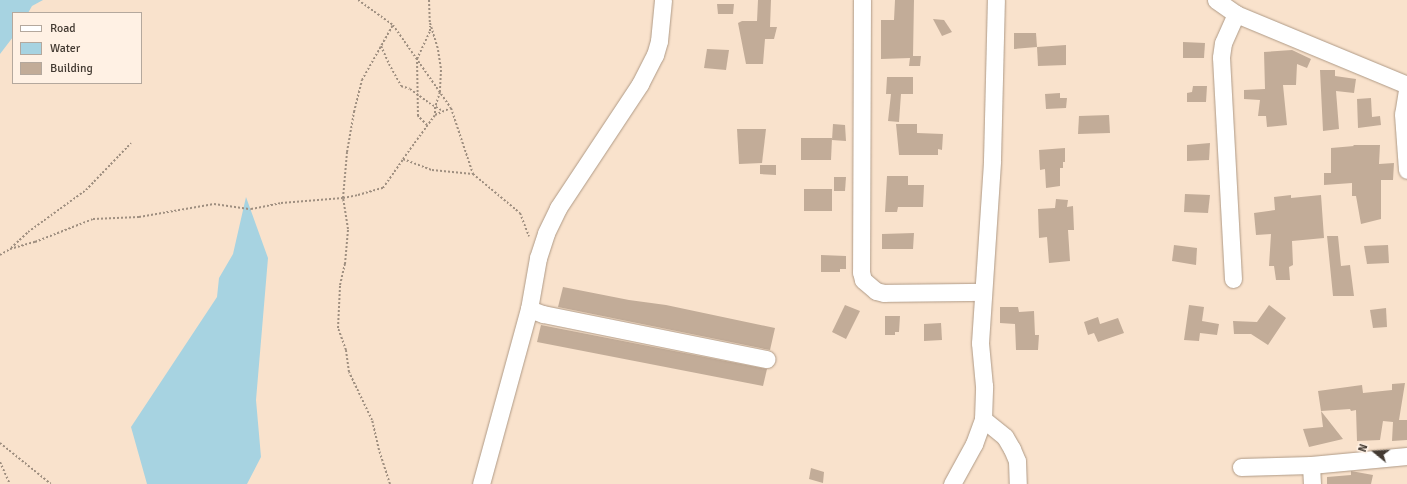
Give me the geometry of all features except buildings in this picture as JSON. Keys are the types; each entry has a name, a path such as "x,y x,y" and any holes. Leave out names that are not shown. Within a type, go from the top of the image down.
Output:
{"street":[{"path":"480,484 529,309 538,258 546,233 558,208 640,84 655,55 659,40 663,0"},
{"path":"862,0 861,272 863,280 876,291 884,293 983,292"},
{"path":"952,484 974,444 983,419 984,392 980,343 992,160 996,0"},
{"path":"1216,0 1236,14 1407,85"},
{"path":"1233,279 1220,57 1223,43 1236,14"},
{"path":"1407,90 1403,114 1407,170"},
{"path":"529,309 544,314 767,359"},
{"path":"983,419 1005,437 1012,449 1017,461 1018,484"},
{"path":"1241,467 1311,465 1407,456"},
{"path":"1311,465 1312,484"}],"path":[{"path":"358,0 393,25 440,92 451,108 473,174 520,213 538,258"},
{"path":"427,125 418,116 416,95 418,83 416,59 430,31 429,0"},
{"path":"430,23 438,50 441,70 440,92 435,107 435,115"},
{"path":"390,484 379,450 372,420 349,372 346,350 338,328 340,285 345,264 348,229 343,198 347,152 362,80 393,25"},
{"path":"381,46 388,64 401,86 410,88 416,95 443,111"},
{"path":"10,249 43,239 93,219 139,217 214,204 251,209 281,203 343,198 383,188 435,115 451,108"},
{"path":"0,255 10,249 28,232 86,190 108,165 131,143"},
{"path":"403,159 432,170 473,174"},
{"path":"0,443 51,484"},
{"path":"0,462 10,484"}],"water":[{"path":"0,0 43,0 32,6 29,12 12,12 12,38 0,54"},
{"path":"246,197 268,258 256,400 261,457 247,484 147,484 131,427 217,297 219,278 233,254"}]}
